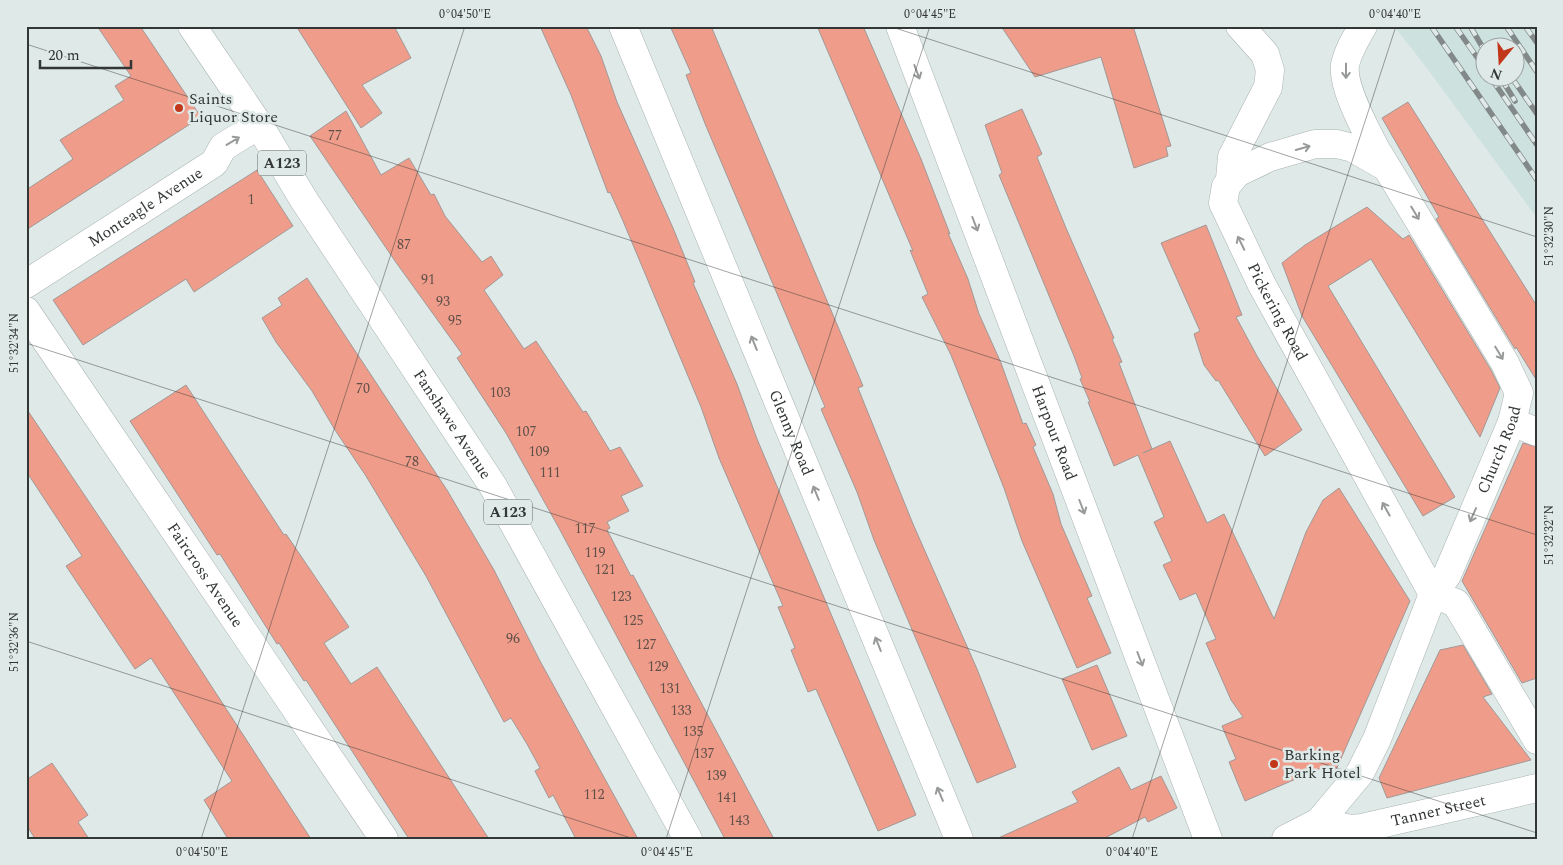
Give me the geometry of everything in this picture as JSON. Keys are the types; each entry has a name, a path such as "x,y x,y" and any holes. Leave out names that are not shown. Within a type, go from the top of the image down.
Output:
{"street":[{"name":"Fanshawe Avenue","path":"192,26 259,125 304,200 493,486 688,839"},
{"name":"Glenny Road","path":"623,26 959,839"},
{"name":"Harpour Road","path":"900,26 1208,839"},
{"name":"Pickering Road","path":"1240,26 1265,54 1270,70 1268,87 1232,157 1230,179 1223,194 1223,203 1262,286 1433,594"},
{"name":"Church Road","path":"1320,822 1360,773 1377,739 1433,594 1449,570 1512,422 1519,393 1516,384 1368,135 1345,77 1347,58 1363,26"},
{"path":"1255,113 1253,136 1270,158"},
{"name":"Monteagle Avenue","path":"26,284 214,163 223,147 259,125"},
{"path":"1230,179 1246,168 1270,158 1315,144 1337,144 1358,151 1380,163 1390,172"},
{"name":"Faircross Avenue","path":"26,311 384,839"},
{"path":"1512,422 1537,432"},
{"path":"1433,594 1456,603 1537,740"},
{"name":"Tanner Street","path":"1320,822 1350,829 1362,828 1537,788"},
{"path":"1286,839 1320,822"}],"shaded area":[{"path":"1394,26 1537,26 1537,218 1426,67"}],"building":[{"path":"97,26 140,26 201,117 26,230 26,190 73,159 60,140 124,100 115,86 131,76"},
{"path":"296,26 394,26 411,58 362,85 382,113 361,128"},
{"path":"540,26 586,26 601,56 617,102 673,228 695,282 693,283 737,384 757,439 916,815 878,831 816,689 808,692 791,650 795,648 778,607 783,606 719,458 701,407 623,221 610,192 608,193 571,95"},
{"path":"670,26 711,26 863,386 858,388 913,524 977,669 1016,767 977,783 874,540 857,492 821,409 825,407 706,126 686,75 691,73"},
{"path":"817,26 863,26 921,159 950,234 948,233 968,279 979,314 1001,363 1023,424 1026,423 1036,445 1033,447 1053,494 1061,524 1092,596 1087,598 1111,653 1077,668 1022,541 1004,488 951,355 922,297 928,294 910,250 913,251"},
{"path":"1001,26 1133,26 1171,146 1166,147 1168,156 1134,168 1101,57 1035,77"},
{"path":"1408,102 1537,306 1537,381 1516,347 1515,349 1436,219 1439,217 1382,118"},
{"path":"1022,109 1042,154 1037,157 1114,338 1112,339 1122,362 1119,363 1152,449 1170,441 1207,523 1224,514 1274,619 1306,532 1323,500 1339,488 1410,601 1336,770 1328,765 1245,801 1229,762 1236,759 1222,726 1243,717 1231,700 1206,643 1216,639 1196,593 1180,600 1163,565 1172,561 1154,522 1164,517 1138,455 1114,466 1088,402 1090,402 1080,379 1082,378 1074,356 999,175 1002,173 985,125"},
{"path":"346,111 381,175 409,158 431,195 434,194 445,216 482,262 491,256 503,275 484,290 524,349 536,341 583,412 586,411 610,451 620,447 643,486 621,496 629,511 607,522 610,528 607,530 774,839 725,839 506,433 457,358 462,354 395,261 310,136"},
{"path":"257,170 293,226 194,292 186,279 83,345 53,300"},
{"path":"1367,207 1403,239 1409,235 1500,388 1480,437 1371,259 1328,286 1455,497 1423,516 1302,316 1282,263 1305,245"},
{"path":"1206,225 1242,315 1236,317 1257,356 1302,430 1265,456 1218,380 1216,381 1204,365 1194,334 1200,331 1161,243"},
{"path":"307,278 447,490 494,570 540,661 638,839 576,839 553,795 549,798 535,771 540,768 527,744 511,718 504,722 426,576 366,476 312,391 276,342 262,318 282,305 278,298"},
{"path":"186,385 284,535 286,534 349,627 324,643 351,684 377,667 489,839 409,839 306,680 304,681 279,643 277,644 220,554 217,555 130,421"},
{"path":"26,408 167,618 311,839 228,839 204,800 232,781 151,658 135,669 66,566 82,556 26,471"},
{"path":"1523,443 1537,447 1537,678 1522,683 1462,581"},
{"path":"1463,645 1492,694 1483,697 1531,760 1387,798 1379,778 1440,650"},
{"path":"1097,665 1127,736 1092,750 1062,679"},
{"path":"52,763 88,815 78,822 89,839 35,839 26,824 26,780"},
{"path":"1119,767 1131,790 1161,776 1177,808 1148,822 1145,817 1103,839 996,839 1078,802 1072,792"}],"railway":[{"path":"1431,26 1537,180"},
{"path":"1455,26 1476,56"},
{"path":"1470,26 1477,38"},
{"path":"1506,26 1537,72"},
{"path":"1525,26 1537,43"},
{"path":"1498,88 1537,145"},
{"path":"1507,88 1515,101"},
{"path":"1519,88 1537,114"}],"place":[{"name":"Saints Liquor Store","path":"179,108"},
{"name":"Barking Park Hotel","path":"1274,764"}]}
